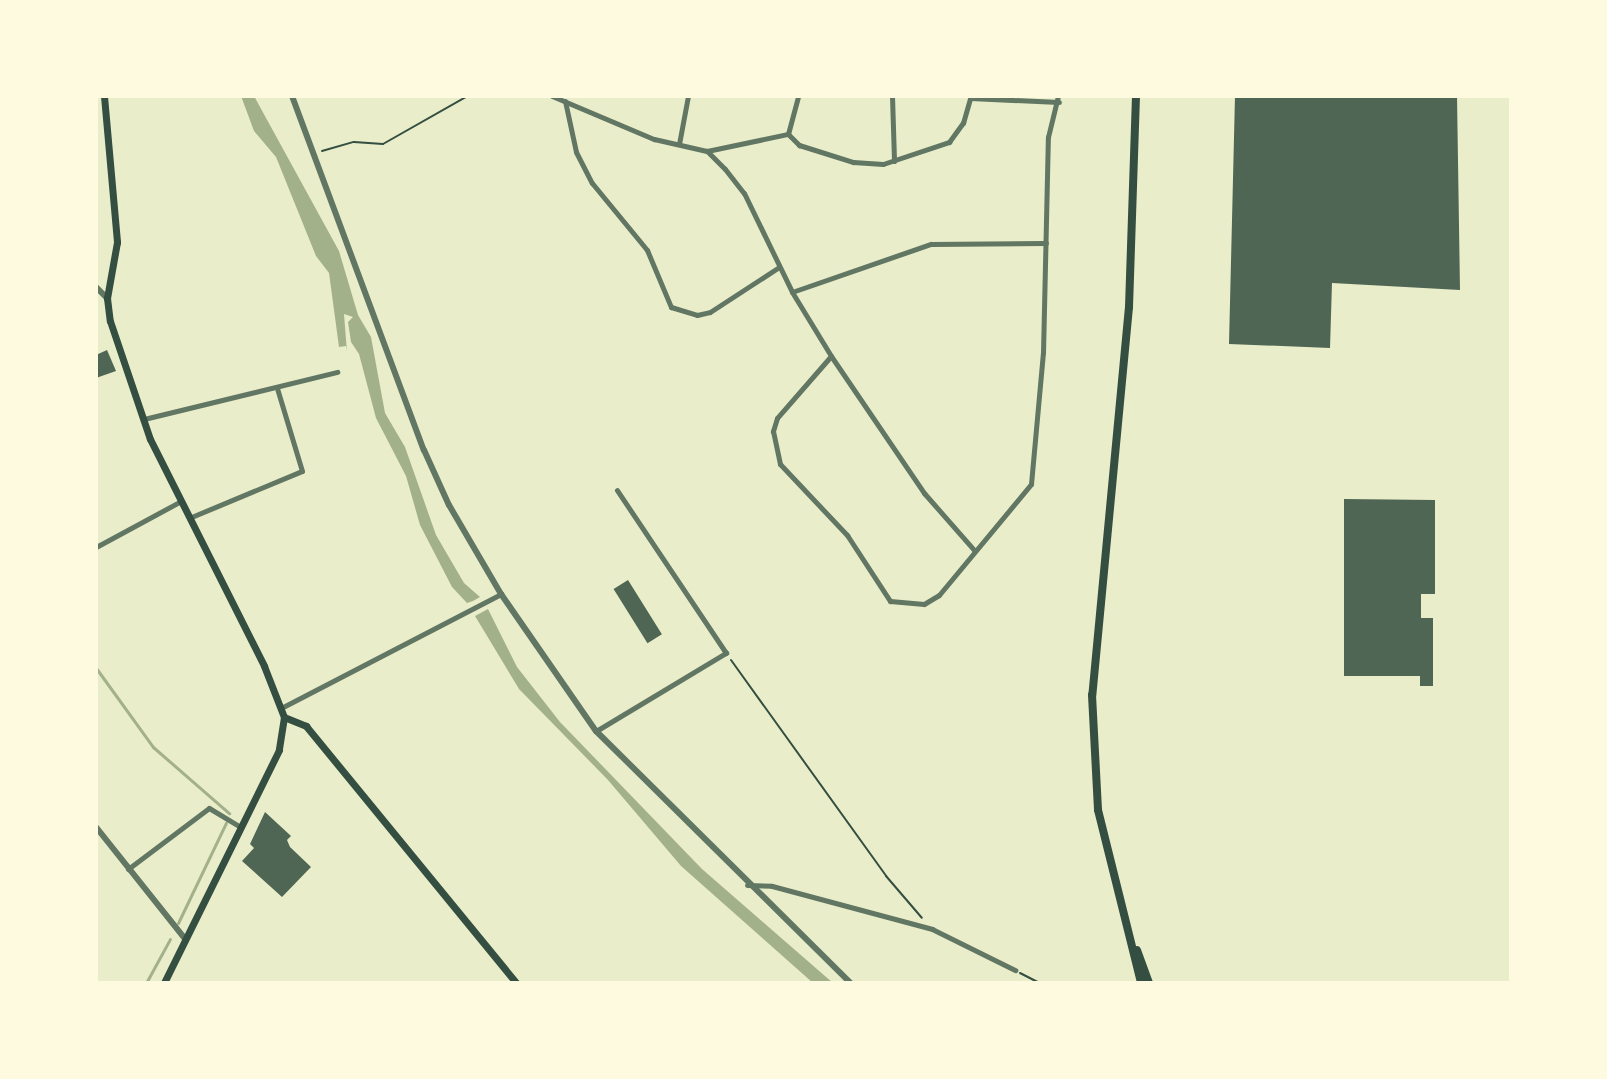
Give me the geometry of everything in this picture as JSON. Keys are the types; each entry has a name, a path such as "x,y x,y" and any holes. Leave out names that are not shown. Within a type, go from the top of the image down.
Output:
{"main road":[{"path":"104,96 117,242 107,298 143,419 283,707 284,717 279,750 164,983"},
{"path":"1136,96 1129,307 1092,695 1098,810 1141,983"},
{"path":"284,717 306,726 516,983"},
{"path":"1120,904 1149,983"}],"street":[{"path":"292,96 424,450 449,505 501,594 596,731 747,885 851,983"},
{"path":"552,96 679,144 707,151 788,134"},
{"path":"679,144 688,96"},
{"path":"788,134 798,96"},
{"path":"892,96 894,161"},
{"path":"788,134 799,145 853,162 894,161 949,142 963,123 970,97 1058,99 1048,137 1046,243 1031,484 1025,497 932,600 907,605 890,601 847,535 780,464 773,431 777,418 831,356"},
{"path":"565,101 576,152 592,183 647,250 671,307 697,315 710,312 779,267"},
{"path":"707,151 744,193 792,292 831,356 924,493 974,550"},
{"path":"792,292 931,244 1046,243"},
{"path":"96,287 107,298"},
{"path":"143,419 337,372"},
{"path":"189,518 302,471 277,388"},
{"path":"596,731 726,653 617,490"},
{"path":"96,547 181,501"},
{"path":"283,707 501,594"},
{"path":"128,869 209,808 241,827"},
{"path":"96,827 186,940"},
{"path":"747,885 772,886 932,929 1015,970"}],"path":[{"path":"314,154 354,142 383,144 468,96"},
{"path":"726,653 886,876 932,929"},
{"path":"1015,970 1040,983"}],"shaded area":[{"path":"241,96 254,96 339,251 358,315 371,337 385,413 405,447 436,535 464,583 480,597 473,601 467,603 452,587 420,525 406,476 376,418 359,354 351,342 348,322 353,317 344,314 347,352 346,346 339,347 329,273 316,256 276,157 254,131"},
{"path":"488,609 517,667 560,722 702,869 833,983 813,983 681,866 608,780 519,689 475,616"}],"building":[{"path":"1235,96 1457,96 1460,290 1332,283 1330,348 1229,344"},
{"path":"107,350 116,371 96,378 96,355"},
{"path":"1344,499 1435,500 1435,594 1421,594 1421,618 1433,618 1433,686 1420,686 1420,676 1344,676"},
{"path":"628,580 662,634 647,643 614,589"},
{"path":"265,812 291,836 287,840 290,847 311,867 282,897 242,861 254,848 250,844"}],"waterway":[{"path":"96,668 153,747 229,813"},
{"path":"178,923 226,823"},
{"path":"146,983 170,939"}]}
